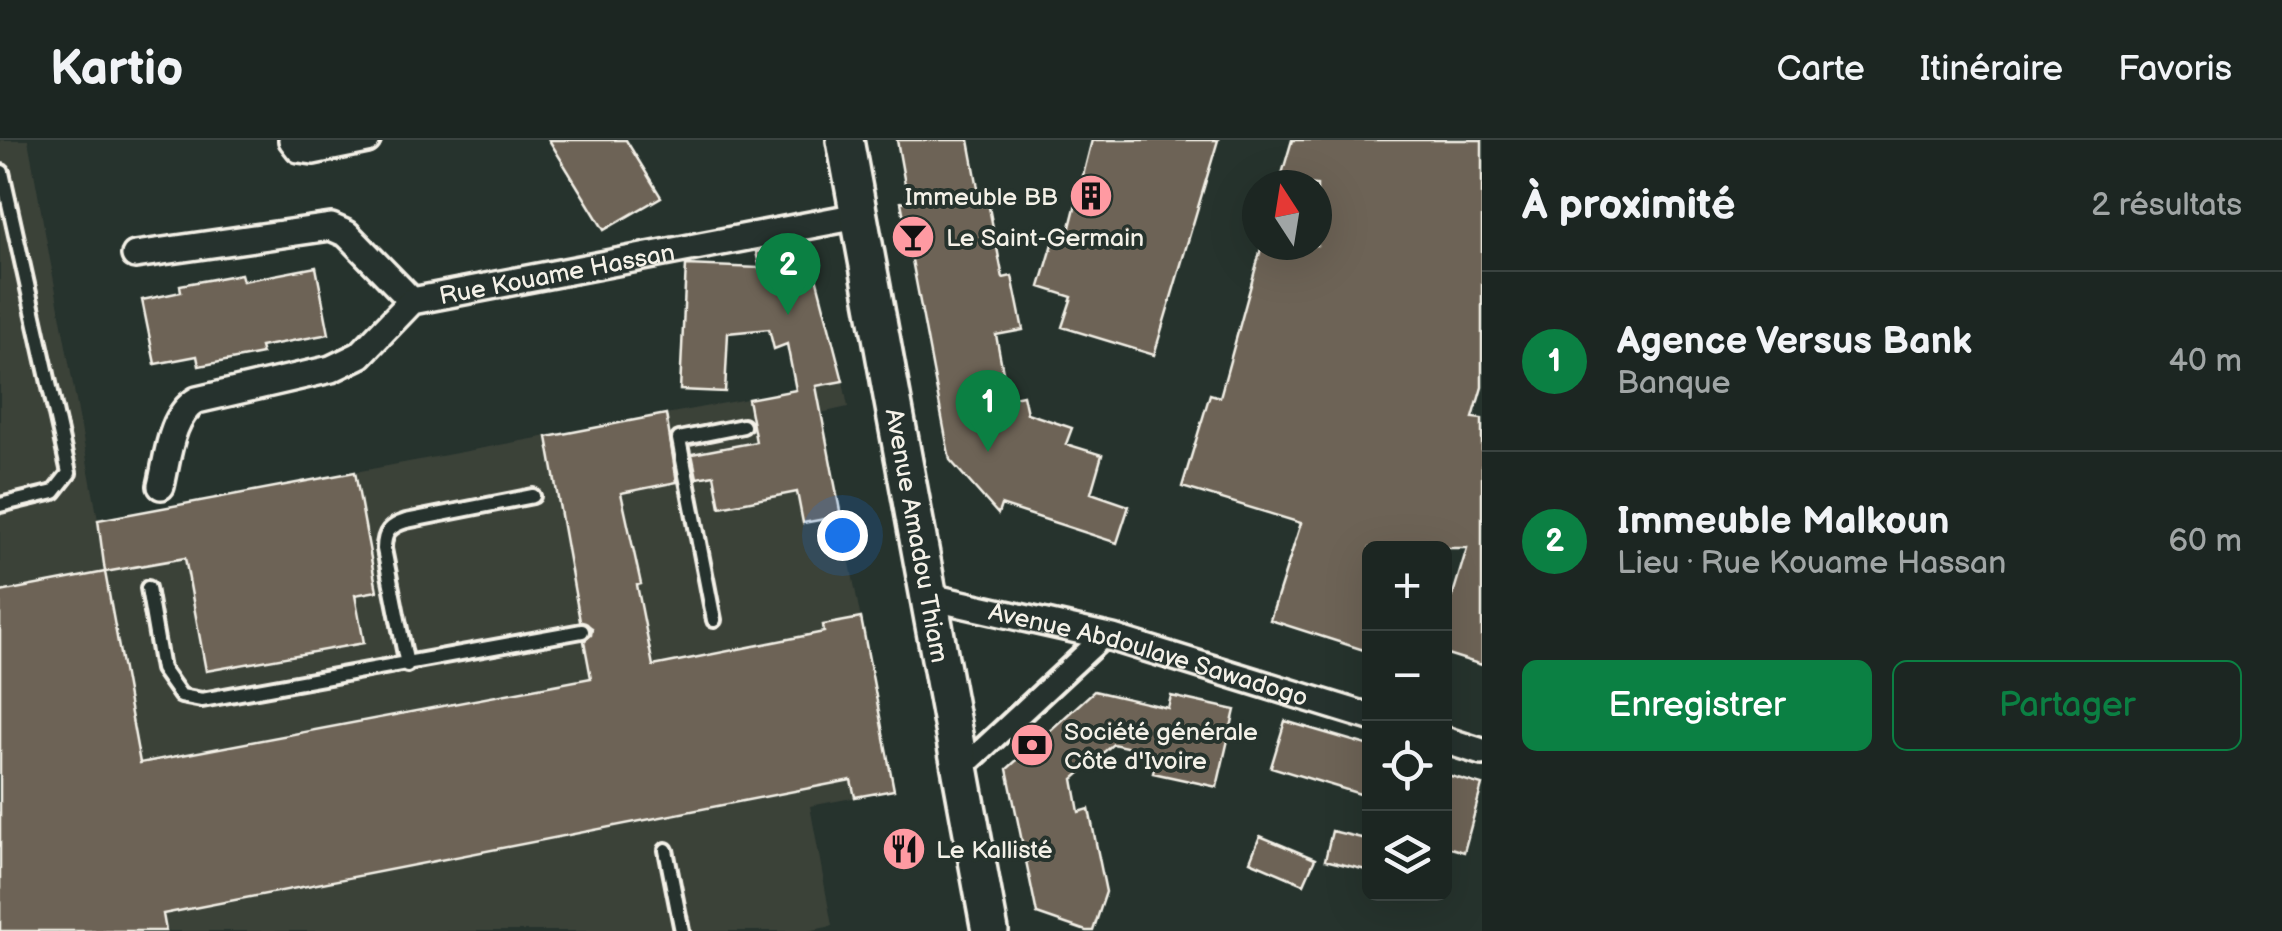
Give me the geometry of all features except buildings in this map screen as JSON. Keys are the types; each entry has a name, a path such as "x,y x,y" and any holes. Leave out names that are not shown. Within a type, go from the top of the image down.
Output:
{"main road":[{"name":"Avenue Amadou Thiam","path":"844,140 990,931"}],"street":[{"path":"292,140 299,149 313,151 366,140"},
{"name":"Rue Kouame Hassan","path":"161,486 176,422 185,407 197,400 331,369 349,361 360,355 412,301 858,216"},
{"path":"136,255 331,227 347,234 412,301"},
{"name":"Avenue Abdoulaye Sawadogo","path":"926,596 1104,636 1362,715"},
{"path":"959,770 1104,636"},
{"path":"1452,743 1482,752"}],"lane":[{"path":"0,505 54,492 68,473 2,172"},
{"path":"714,620 679,439 743,426"},
{"path":"407,665 384,549 389,528 406,521 533,496"},
{"path":"148,588 162,669 181,696 202,700 582,631"},
{"path":"666,850 682,931"}],"shaded area":[{"path":"0,140 28,140 98,520 843,381 848,407 821,413 894,790 810,806 832,926 808,931 0,931"}],"place":[{"name":"Immeuble BB","path":"1091,196"},
{"name":"Le Saint-Germain","path":"913,237"},
{"name":"Immeuble Malkoun","path":"788,315"},
{"name":"Agence Versus Bank","path":"988,452"},
{"name":"Société générale Côte d'Ivoire","path":"1032,745"},
{"name":"Le Kallisté","path":"904,849"}]}
